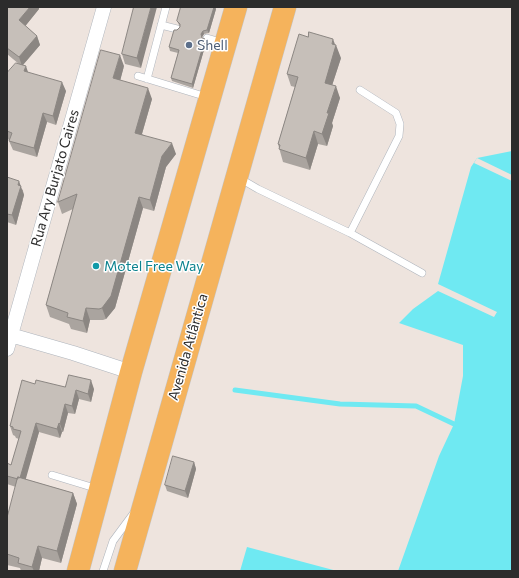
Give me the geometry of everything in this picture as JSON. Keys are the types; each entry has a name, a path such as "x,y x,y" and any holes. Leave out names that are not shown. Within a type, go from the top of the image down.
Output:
{"main road":[{"path":"78,571 131,372 210,98 216,41 236,7"},
{"name":"Avenida Atlântica","path":"125,571 285,7"}],"street":[{"name":"Rua Ary Burjato Caires","path":"7,349 9,334 104,7"},
{"path":"9,334 131,372"}],"lane":[{"path":"147,79 166,7"},
{"path":"161,25 177,29"},
{"path":"138,76 210,98"},
{"path":"350,233 399,136 400,124 396,113 360,90"},
{"path":"236,178 350,233 422,273"},
{"path":"52,475 100,489"},
{"path":"102,571 113,541 147,495"}],"water":[{"path":"512,151 512,571 398,571 439,456 454,424 463,376 463,345 399,323 413,309 438,291 438,284 471,167 477,158"},
{"path":"247,547 337,571 240,571"}],"pier":[{"path":"477,158 512,175 512,181 474,163"},
{"path":"438,284 497,312 494,317 438,291"}],"building":[{"path":"7,7 30,7 19,20 37,36 19,57 7,48"},
{"path":"134,7 151,7 137,58 122,54"},
{"name":"Shell","path":"181,7 214,7 207,30 203,31 201,34 202,38 205,39 192,84 171,78 179,50 169,47 174,30 177,30 180,27 180,24 177,21"},
{"path":"309,32 333,39 332,44 336,45 325,83 336,86 322,134 314,131 306,158 279,149 280,145 278,144 298,77 287,74 299,34 308,37"},
{"path":"101,50 120,55 113,78 148,88 135,133 172,143 162,156 150,200 139,197 111,296 102,308 86,308 83,321 67,317 68,313 46,305 77,194 58,202"},
{"path":"16,63 26,66 24,71 62,82 53,116 43,113 34,148 9,141 12,133 7,131 7,73"},
{"path":"7,177 19,181 18,185 21,186 12,215 7,214"},
{"path":"69,375 91,380 88,394 76,390 72,406 65,404 60,424 59,423 57,429 36,423 20,478 18,477 18,479 7,476 7,463 11,465 21,431 13,429 13,427 10,426 22,380 35,384 36,380 65,387"},
{"path":"173,456 194,462 185,491 165,485"},
{"path":"18,477 73,493 57,551 38,546 32,567 18,563 19,558 7,554 7,518"}],"waterway":[{"path":"235,390 340,404 416,406 454,424"}],"place":[{"name":"Shell","path":"189,45"},
{"name":"Motel Free Way","path":"96,266"}]}
